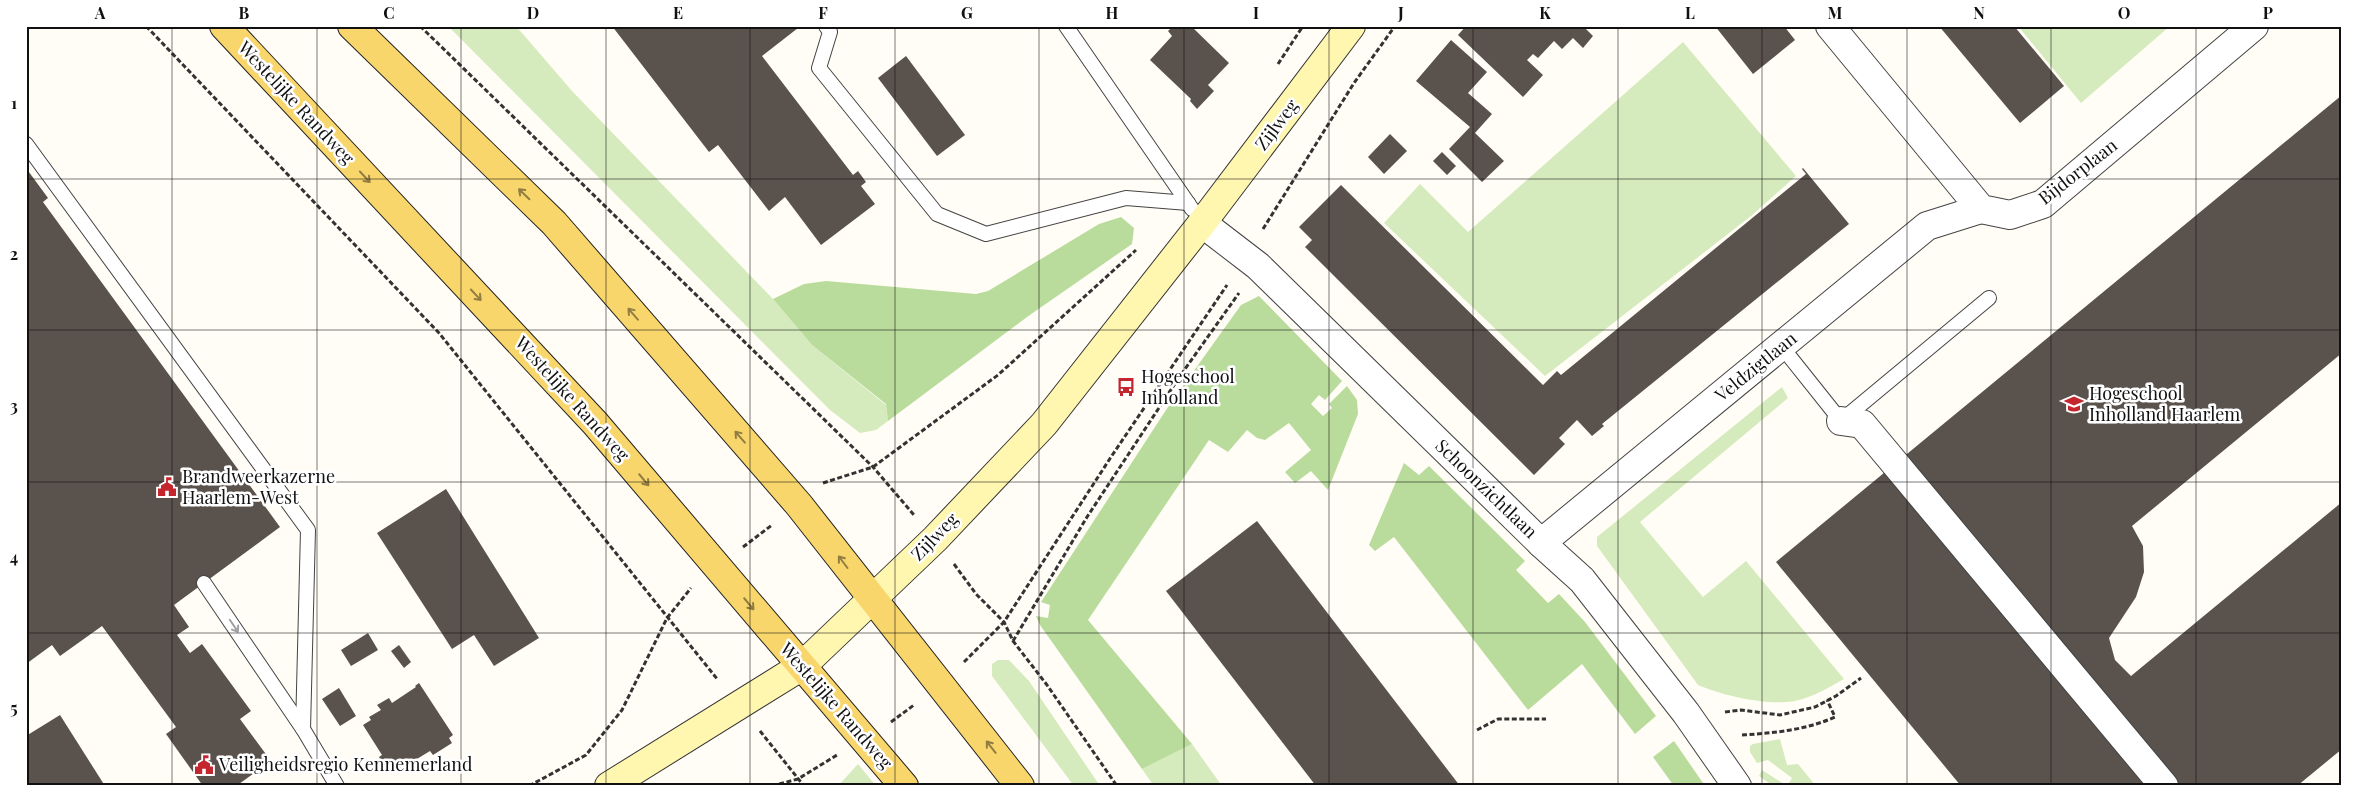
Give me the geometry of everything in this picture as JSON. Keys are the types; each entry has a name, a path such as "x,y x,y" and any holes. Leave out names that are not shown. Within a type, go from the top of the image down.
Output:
{"main road":[{"name":"Westelijke Randweg","path":"224,26 596,423 867,740 904,786"},
{"path":"352,26 554,223 799,505 942,684 1020,786"},
{"name":"Zijlweg","path":"609,786 802,666 935,539 1044,424 1195,213 1351,26"}],"street":[{"path":"1830,26 1981,210"},
{"name":"Bijdorplaan","path":"1981,210 2010,215 2043,204 2254,26"},
{"name":"Veldzigtlaan","path":"1541,543 1927,226 1981,210"},
{"name":"Schoonzichtlaan","path":"1195,213 1252,261 1541,543 1582,580 1708,744 1737,786"},
{"path":"1841,421 1862,424 2164,786"}],"lane":[{"path":"826,26 830,32 819,68 937,214 986,234 1126,198 1195,213"},
{"path":"1066,26 1195,213"},
{"path":"26,144 308,530 303,729"},
{"path":"1782,347 1841,421 1989,298"},
{"path":"204,582 303,729 338,786"}],"path":[{"path":"146,26 439,333 804,786"},
{"path":"420,26 873,467 998,375 1137,250"},
{"path":"1117,786 1047,685 1013,641 1087,517 1180,376 1252,261 1354,83 1395,26"},
{"path":"772,786 798,779 824,762 867,740 942,684 1004,622 1111,457 1252,261"},
{"path":"529,786 586,755 622,710 667,618 692,587"},
{"path":"1758,712 1780,715 1815,707 1862,678"},
{"path":"1708,744 1722,737 1777,732 1820,724 1836,717 1827,700"},
{"path":"1477,730 1498,719 1546,719"}],"green space":[{"path":"448,26 516,26 572,91 773,299 812,345 886,405 888,421 876,430 860,433 830,410"},
{"path":"2018,26 2170,26 2081,103"},
{"path":"1683,42 1796,176 1751,216 1545,376 1384,223 1420,184 1468,232"},
{"path":"1121,217 1134,228 1132,244 1027,317 888,421 886,404 812,345 773,299 804,284 826,281 976,294 988,291 1099,224"},
{"path":"1259,296 1342,381 1325,400 1319,395 1311,404 1323,416 1332,408 1329,404 1347,386 1357,400 1358,414 1328,490 1311,471 1295,483 1285,472 1311,450 1289,423 1265,440 1257,438 1247,430 1228,452 1209,440 1088,620 1192,744 1142,769 1040,625 1036,616 1048,618 1050,605 1041,602 1168,407 1241,305"},
{"path":"1782,387 1788,398 1640,522 1703,597 1746,561 1844,679 1808,697 1786,702 1764,702 1741,698 1698,685 1597,546 1597,537"},
{"path":"1404,463 1419,475 1429,466 1525,561 1516,570 1548,603 1559,594 1585,622 1656,716 1635,734 1582,664 1528,710 1394,537 1375,551 1369,545"},
{"path":"998,660 1009,660 1029,681 1100,786 1074,786 992,676 992,664"},
{"path":"1780,739 1787,765 1798,764 1816,786 1787,786 1792,778 1768,760 1757,763 1750,752 1750,746"},
{"path":"1674,741 1705,786 1674,786 1653,757"},
{"path":"1192,744 1222,786 1154,786 1142,769"},
{"path":"858,764 876,786 838,786"},
{"path":"1762,770 1787,786 1773,786 1759,776"}],"building":[{"path":"612,26 797,26 798,28 762,56 853,175 858,171 866,182 861,186 875,204 821,245 785,197 769,211 718,145 709,152"},
{"path":"1173,26 1191,26 1229,63 1208,85 1214,91 1197,109 1190,101 1191,99 1150,60 1172,36 1168,31"},
{"path":"1466,26 1583,26 1593,36 1583,48 1573,38 1562,49 1554,41 1538,58 1533,54 1527,60 1543,75 1523,97 1458,35"},
{"path":"1715,26 1784,26 1795,40 1753,74"},
{"path":"1939,26 2014,26 2064,86 2020,123"},
{"path":"1451,40 1487,72 1468,93 1492,114 1475,133 1504,161 1482,182 1449,149 1470,127 1416,81"},
{"path":"906,56 965,135 937,156 878,78"},
{"name":"Hogeschool Inholland Haarlem","path":"2342,95 2342,353 2132,526 2143,546 2144,572 2136,597 2109,638 2115,660 2131,676 2342,502 2342,749 2297,786 1961,786 1776,562"},
{"path":"1390,134 1407,151 1384,174 1368,157"},
{"path":"1442,152 1456,166 1447,175 1433,161"},
{"path":"26,168 48,198 43,202 280,527 174,605 189,627 177,635 190,653 202,644 251,711 240,719 271,761 239,784 241,786 203,786 166,734 176,727 102,626 60,656 52,645 26,664"},
{"path":"1803,168 1849,224 1602,424 1604,426 1592,436 1577,420 1559,438 1565,444 1534,475 1305,247 1312,240 1299,227 1341,185 1543,385 1557,371 1561,375 1806,174"},
{"path":"446,489 539,638 494,666 474,635 452,649 377,533"},
{"path":"1257,521 1460,786 1316,786 1166,591"},
{"path":"368,633 378,650 351,666 341,650"},
{"path":"399,645 411,662 404,668 391,651"},
{"path":"419,683 453,735 449,738 452,743 433,755 430,751 394,773 391,770 388,772 379,757 382,755 363,725 371,720 369,717 381,710 377,705 389,698 392,703"},
{"path":"339,688 356,716 340,726 322,699"},
{"path":"60,715 105,786 26,786 26,736"}],"place":[{"name":"Hogeschool Inholland","path":"1126,387"},
{"name":"Hogeschool Inholland Haarlem","path":"2074,404"},
{"name":"Brandweerkazerne Haarlem-West","path":"167,487"},
{"name":"Veiligheidsregio Kennemerland","path":"204,765"}]}
